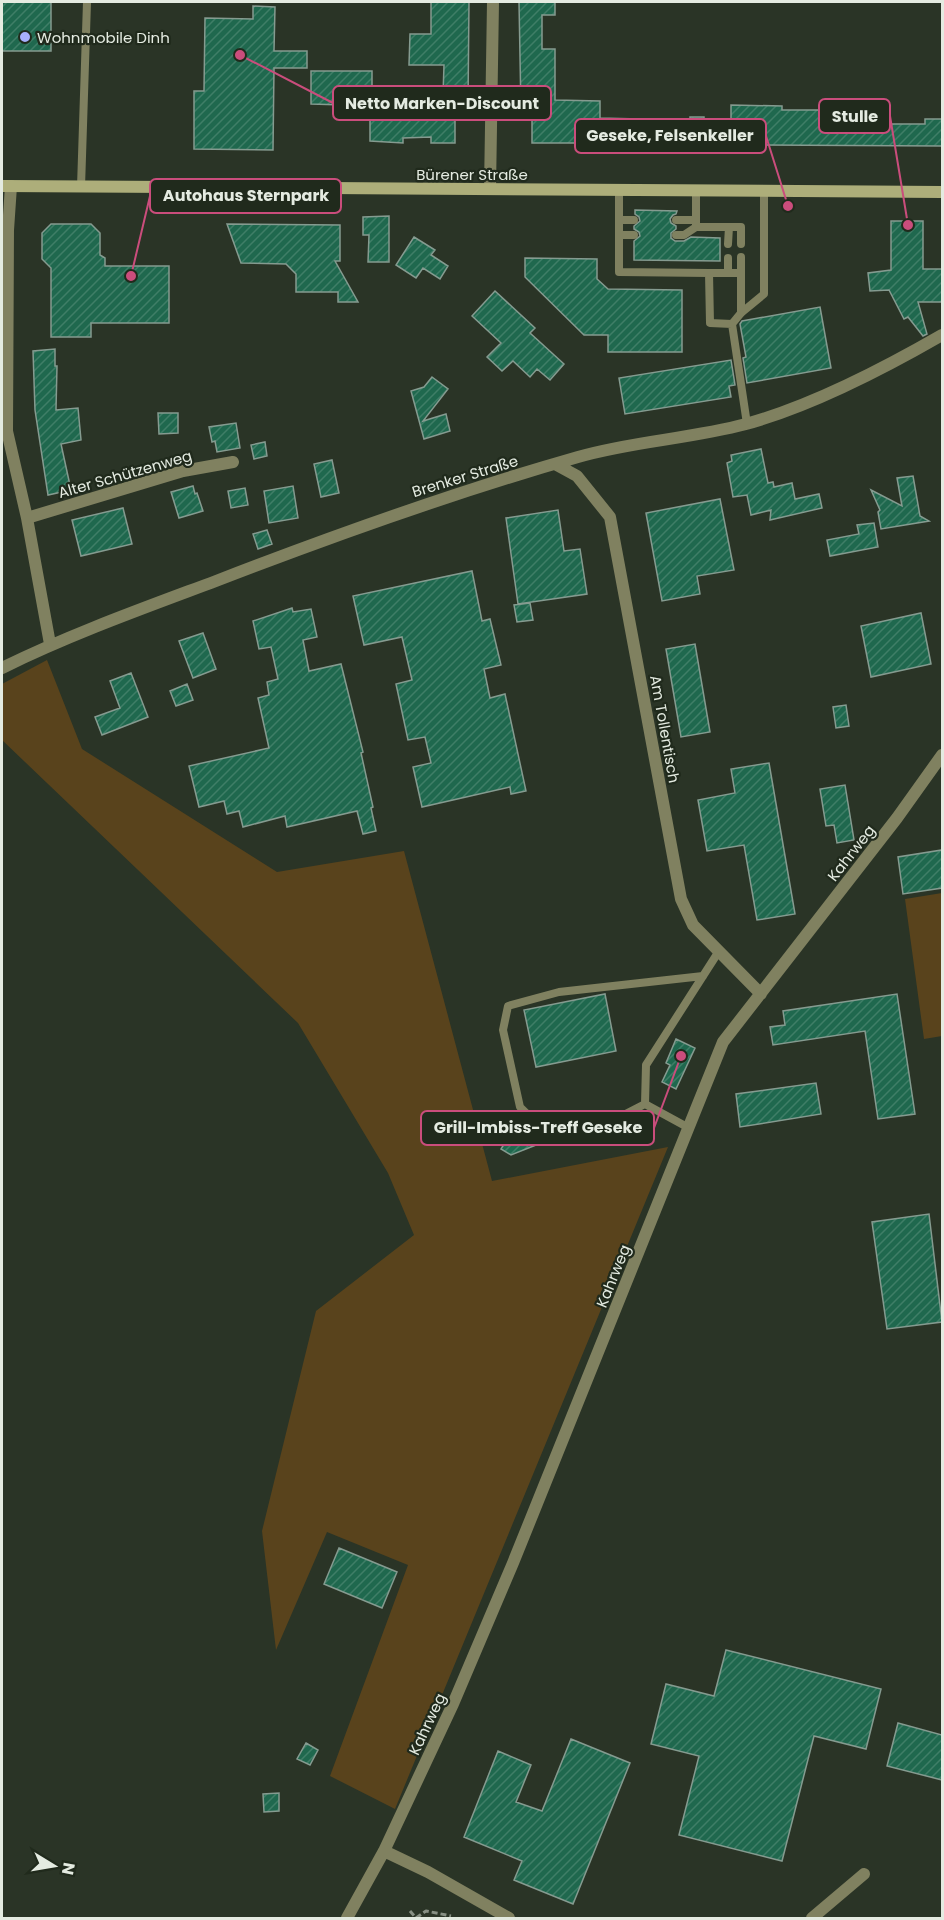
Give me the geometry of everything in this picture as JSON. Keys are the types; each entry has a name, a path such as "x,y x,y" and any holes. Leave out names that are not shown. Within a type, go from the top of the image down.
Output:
{"main road":[{"name":"Bürener Straße","path":"6,186 942,192"}],"street":[{"path":"490,189 493,2"},
{"path":"6,186 8,230 7,431 27,518 50,644"},
{"name":"Brenker Straße","path":"2,668 50,644 456,493 613,448 710,432 747,424 781,412 883,369 942,335"},
{"name":"Alter Schützenweg","path":"27,518 183,471 233,462"},
{"name":"Am Tollentisch","path":"555,464 577,476 610,517 681,899 693,925 761,994"},
{"name":"Kahrweg","path":"347,1918 384,1851 453,1704 513,1563 723,1042 897,818 942,755"},
{"path":"384,1851 428,1872 509,1918"},
{"path":"812,1918 864,1874"}],"lane":[{"path":"81,187 87,2"},
{"path":"619,190 619,272 741,273"},
{"path":"676,235 684,235 696,223 696,190"},
{"path":"747,424 732,324 741,313 764,294 764,192"},
{"path":"619,220 634,220"},
{"path":"676,220 741,227 741,244"},
{"path":"728,244 729,227"},
{"path":"619,235 634,235"},
{"path":"728,258 728,273"},
{"path":"741,258 741,313"},
{"path":"709,273 710,323 732,324"},
{"path":"645,1104 646,1065 719,951"},
{"path":"645,1104 571,1142 551,1137 520,1107 503,1030 508,1006 559,992 703,976"},
{"path":"645,1104 689,1128"}],"path":[{"path":"410,1911 416,1918 426,1911 451,1916"}],"shaded area":[{"path":"47,660 82,749 277,872 404,851 492,1181 668,1147 395,1809 330,1776 408,1565 327,1532 276,1650 262,1531 316,1311 414,1235 388,1173 298,1023 2,740 2,684"},
{"path":"942,893 942,1036 924,1039 905,899"}],"building":[{"path":"2,2 51,2 51,51 2,51"},
{"path":"431,2 469,2 468,104 460,104 460,115 455,115 455,143 431,143 431,137 403,138 403,143 370,141 370,120 375,120 375,95 443,95 444,65 409,65 410,34 431,34"},
{"path":"519,2 555,2 555,15 542,15 542,49 555,49 555,100 600,101 600,118 639,119 639,124 690,124 690,117 704,117 704,123 731,123 731,105 782,106 782,110 849,110 848,119 858,119 858,124 925,124 925,119 942,119 942,146 532,143 532,111 521,111"},
{"path":"253,6 275,7 274,51 307,51 307,68 274,68 273,150 194,149 194,91 204,91 205,18 253,19"},
{"path":"311,71 372,71 372,89 343,88 343,105 311,104"},
{"path":"635,210 677,211 670,219 671,223 676,226 671,233 671,238 675,241 684,241 691,237 720,238 720,261 634,260 634,241 640,236 639,232 634,229 640,221"},
{"path":"389,216 389,262 368,262 369,235 363,235 363,217"},
{"path":"891,221 923,221 923,269 942,269 942,302 918,302 927,334 923,336 908,317 904,319 889,290 870,291 868,273 891,270"},
{"path":"51,224 91,224 100,233 100,255 105,258 105,266 169,266 169,323 91,323 91,337 51,337 51,268 42,259 42,233"},
{"path":"227,224 340,225 340,261 335,261 358,302 338,302 338,292 296,292 296,274 286,264 241,263"},
{"path":"414,237 435,250 431,255 448,266 440,279 423,268 416,278 396,265"},
{"path":"525,258 597,259 597,279 608,289 682,290 682,352 608,352 608,335 584,335 525,277"},
{"path":"495,291 535,328 530,333 564,364 550,380 537,369 530,377 513,361 502,371 487,357 501,343 472,316"},
{"path":"820,307 831,368 747,383 743,358 746,357 740,324 742,321"},
{"path":"55,349 56,410 78,408 81,440 61,444 71,490 48,495 35,410 33,351"},
{"path":"731,360 735,385 729,386 731,397 625,414 619,378"},
{"path":"432,377 448,389 423,421 446,414 450,431 424,439 411,391 424,387"},
{"path":"158,413 178,413 178,433 159,434"},
{"path":"236,423 240,448 217,452 209,427"},
{"path":"265,442 267,456 254,459 251,445"},
{"path":"761,449 768,483 773,482 774,487 792,483 795,499 819,494 822,508 770,520 771,510 751,515 747,495 733,497 727,463 732,461 731,455"},
{"path":"332,460 339,493 321,497 314,464"},
{"path":"913,476 920,516 929,521 881,529 878,512 880,510 871,490 902,506 897,478"},
{"path":"193,486 203,511 179,518 171,492"},
{"path":"293,486 298,518 269,523 264,491"},
{"path":"245,488 248,505 231,508 228,491"},
{"path":"720,499 734,570 697,576 700,594 662,601 646,513"},
{"path":"123,508 132,544 81,556 72,520"},
{"path":"558,510 564,551 580,549 587,594 518,604 506,518"},
{"path":"874,523 878,547 830,556 827,540 859,534 857,525"},
{"path":"267,530 272,544 258,549 253,534"},
{"path":"472,571 482,621 490,619 501,665 484,669 490,698 505,694 526,791 511,794 510,787 422,807 413,767 431,763 425,737 408,740 396,684 412,680 402,637 364,645 353,596"},
{"path":"530,603 533,620 517,622 514,605"},
{"path":"292,608 293,612 311,609 317,637 303,640 309,671 341,664 363,752 361,753 376,831 363,834 357,811 287,827 285,816 243,827 239,811 227,814 224,801 199,807 189,766 269,748 258,698 269,695 267,682 278,679 271,647 259,649 253,621"},
{"path":"921,613 931,664 871,677 861,626"},
{"path":"203,633 216,669 193,678 179,641"},
{"path":"695,644 710,732 681,737 666,649"},
{"path":"131,673 148,717 102,735 95,717 120,708 110,681"},
{"path":"187,684 193,700 176,706 170,691"},
{"path":"846,705 849,726 836,728 833,707"},
{"path":"769,763 795,914 757,920 744,845 707,851 698,800 735,793 731,769"},
{"path":"845,785 854,840 837,843 834,825 826,826 820,789"},
{"path":"942,850 942,888 903,894 898,857"},
{"path":"605,994 616,1051 536,1067 524,1010"},
{"path":"897,994 915,1114 878,1119 865,1031 773,1045 770,1027 785,1025 783,1011"},
{"path":"676,1039 695,1048 676,1089 662,1082 670,1065 666,1063"},
{"path":"816,1083 821,1114 740,1127 736,1094"},
{"path":"509,1123 541,1143 511,1155 501,1149 506,1141 501,1136"},
{"path":"929,1214 942,1322 887,1329 872,1222"},
{"path":"339,1548 397,1572 382,1608 324,1584"},
{"path":"726,1650 881,1689 866,1749 814,1736 782,1861 679,1835 699,1756 651,1744 666,1684 714,1696"},
{"path":"898,1723 942,1735 942,1780 887,1766"},
{"path":"571,1739 630,1763 573,1904 514,1880 522,1861 464,1837 498,1751 531,1765 516,1802 542,1811"},
{"path":"306,1743 318,1750 310,1765 297,1759"},
{"path":"279,1793 279,1811 264,1812 263,1794"}],"place":[{"name":"Wohnmobile Dinh","path":"25,37"},
{"name":"Netto Marken-Discount","path":"240,55"},
{"name":"Geseke, Felsenkeller","path":"788,206"},
{"name":"Stulle","path":"908,225"},
{"name":"Autohaus Sternpark","path":"131,276"},
{"name":"Grill-Imbiss-Treff Geseke","path":"681,1056"}]}
